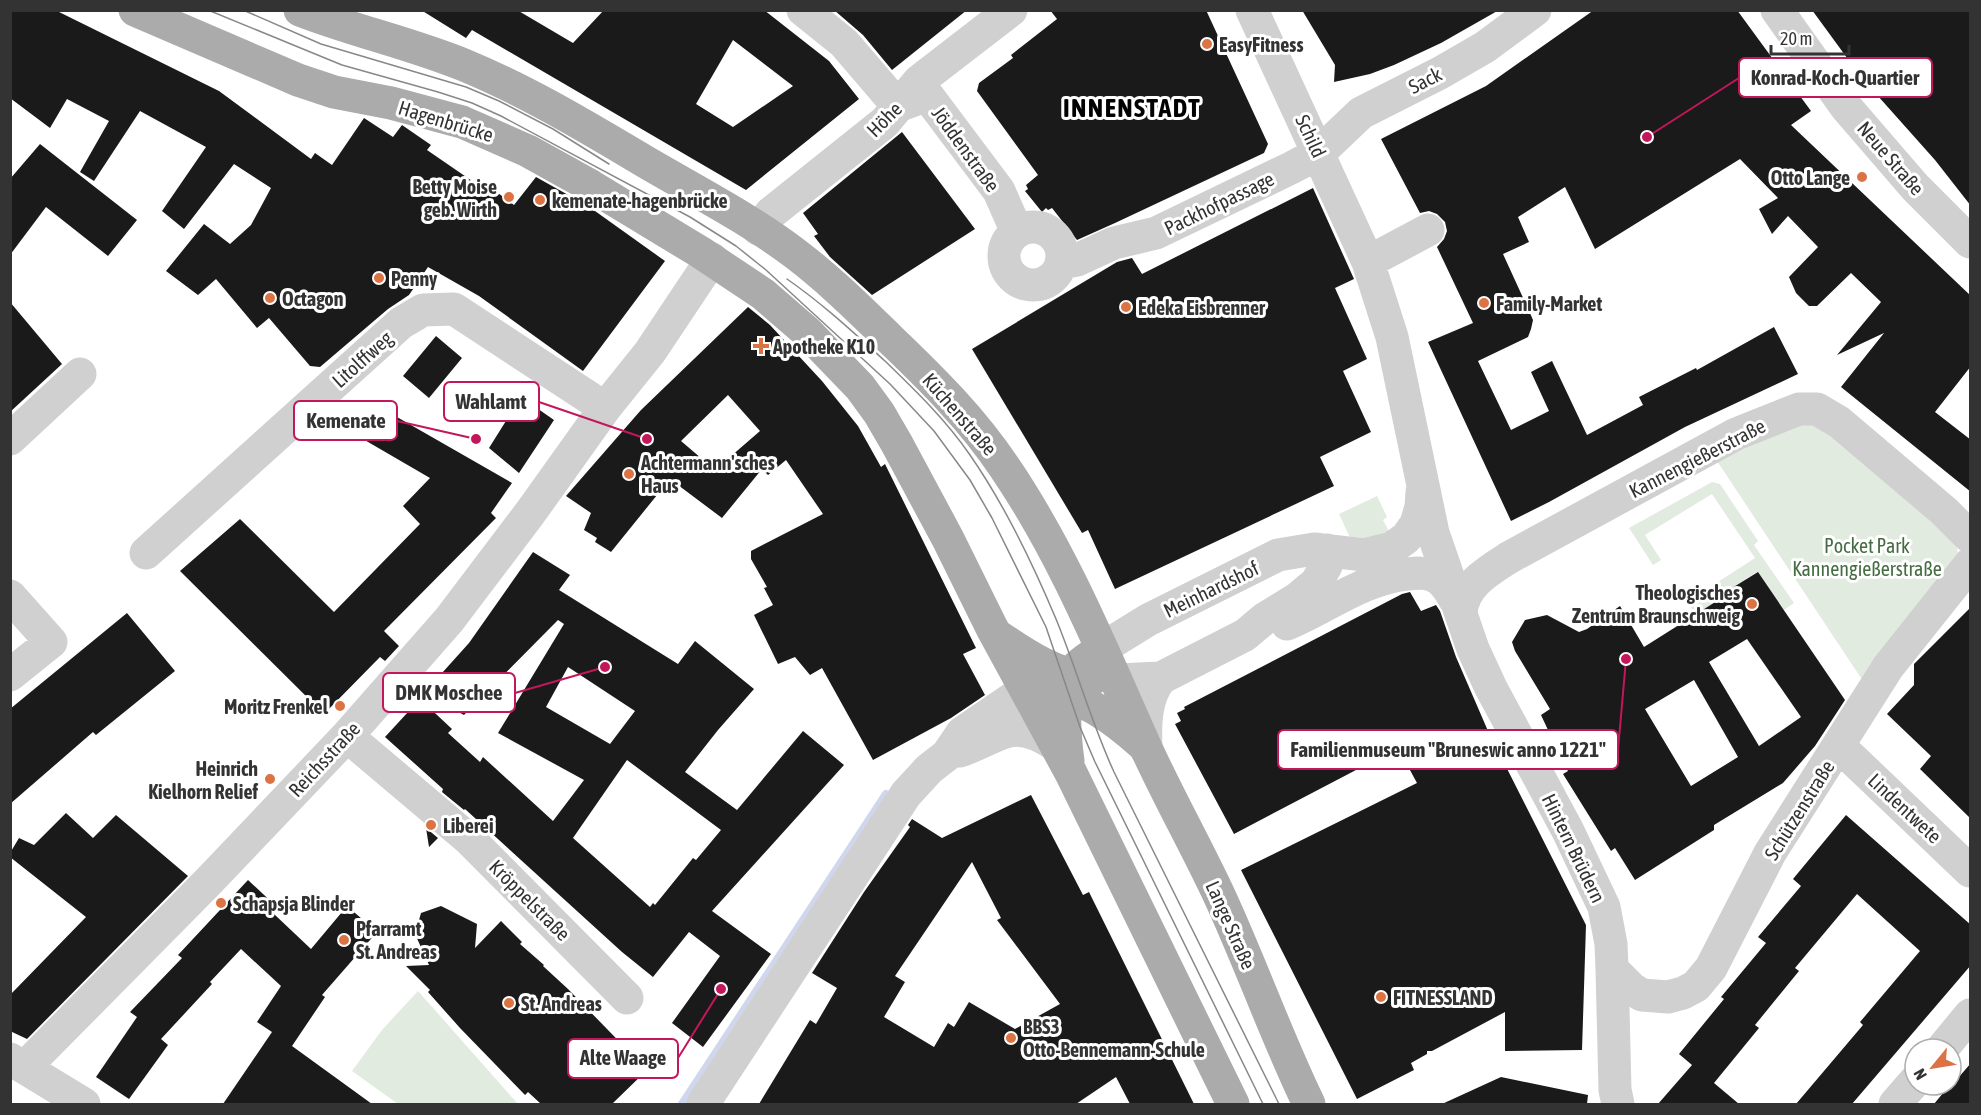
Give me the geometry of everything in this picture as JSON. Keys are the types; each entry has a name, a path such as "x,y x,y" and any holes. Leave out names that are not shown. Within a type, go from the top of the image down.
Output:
{"main road":[{"name":"Hagenbrücke","path":"135,10 313,85 334,92 433,113 491,133 591,186 724,268"},
{"path":"300,10 429,52 496,79 579,122 758,229"},
{"name":"Küchenstraße","path":"758,229 824,276 932,379 969,420 1004,466 1040,524 1071,583 1101,649"},
{"path":"724,268 770,300 807,332 860,387 879,413 948,539 994,633 1071,773 1233,1104"},
{"path":"994,633 1069,684"},
{"path":"1071,773 1066,736 1069,684 1075,669 1101,649"},
{"name":"Lange Straße","path":"1101,649 1117,680 1146,749 1218,894 1309,1104"},
{"path":"1069,684 1089,678 1117,680"},
{"name":"Lange Straße","path":"1025,690 1047,689 1069,684 1146,749"}],"street":[{"path":"803,10 844,43 898,106"},
{"name":"Höhe","path":"758,229 771,213 876,129 919,81 1011,10"},
{"name":"Schild","path":"1252,10 1368,262 1392,337 1414,435"},
{"name":"Sack","path":"1319,153 1361,113 1485,47 1535,10"},
{"name":"Neue Straße","path":"1777,10 1846,107 1915,187 1967,232"},
{"name":"Jöddenstraße","path":"898,106 927,95 999,191 1017,232"},
{"name":"Packhofpassage","path":"1061,263 1077,260 1114,243 1156,233 1319,153"},
{"path":"1034,227 1050,233 1057,239 1060,246 1061,263 1049,280 1040,284 1021,282 1007,268 1006,248 1010,239 1017,232 1034,227"},
{"path":"1368,262 1428,230"},
{"name":"Reichsstraße","path":"18,1063 207,883 347,736 449,620 658,340 724,268"},
{"name":"Litolffweg","path":"146,553 401,323 423,310 454,309 605,408"},
{"path":"10,438 80,374"},
{"name":"Kannengießerstraße","path":"1461,613 1464,597 1472,586 1510,557 1736,434 1799,409 1817,409 1839,422 1970,544"},
{"name":"Hintern Brüdern","path":"1414,435 1436,543 1473,649 1491,688 1591,876 1604,907 1611,944 1615,1090 1618,1104"},
{"name":"Meinhardshof","path":"1101,649 1148,620 1278,555 1305,550 1327,550 1364,555 1386,551 1398,545 1406,538 1418,520 1422,500 1422,481"},
{"path":"1245,635 1263,632 1291,622 1364,584 1406,571 1428,554 1436,543"},
{"name":"Schützenstraße","path":"1612,969 1632,989 1642,995 1668,997 1696,986 1711,968 1770,853 1888,667 1970,544"},
{"path":"1117,680 1161,678 1245,635 1264,619 1311,588 1323,571 1327,550"},
{"path":"1388,576 1416,573 1434,576 1448,588 1461,613"},
{"path":"10,596 51,642 10,675"},
{"name":"Lange Straße","path":"1146,749 1147,709 1154,688 1161,678"},
{"path":"947,755 962,733 1025,690"},
{"path":"703,1104 906,794 928,768 947,755 1015,729 1033,732 1054,744"},
{"name":"Kröppelstraße","path":"347,736 470,840 627,998"},
{"name":"Lindentwete","path":"1839,746 1971,871"},
{"path":"1952,1037 1971,1015"},
{"path":"18,1063 84,1104"}],"green space":[{"name":"Pocket Park Kannengießerstraße","path":"1817,423 1955,539 1958,553 1953,567 1865,684 1717,461 1789,425"},
{"path":"1712,482 1720,484 1758,541 1754,545 1794,603 1784,610 1757,572 1696,614 1687,602 1755,558 1712,494 1645,535 1661,560 1653,565 1629,528"},
{"path":"1377,496 1387,517 1383,520 1389,531 1373,540 1352,542 1339,514"},
{"path":"418,991 518,1104 398,1104 352,1071 382,1030"}],"building":[{"path":"10,10 55,10 219,91 311,159 315,153 332,165 364,118 393,137 402,125 431,145 427,150 491,194 494,190 514,205 536,177 588,206 665,261 583,371 479,296 428,267 409,295 388,309 320,367 310,366 269,318 257,328 216,279 198,295 166,271 204,224 230,244 251,225 271,188 234,164 184,229 162,211 206,147 140,111 94,181 80,172 109,121 67,99 50,128 10,98"},
{"path":"421,10 517,10 573,43 604,10 764,10 829,61 859,99 746,190 472,30 466,38","holes":["733,40 793,86 733,127 696,104"]},
{"path":"834,10 967,10 892,70 863,35"},
{"path":"1050,10 1206,10 1268,144 1264,153 1077,240 1052,208 1048,210 1046,208 1042,212 1025,191 1028,189 1026,185 1038,175 977,91 979,83 1013,58 1011,55 1057,19"},
{"path":"1302,10 1499,10 1441,43 1394,65 1370,74 1334,82 1335,65"},
{"path":"1594,10 1737,10 1811,111 1791,125 1971,296 1971,366 1935,412 1971,440 1971,492 1841,387 1884,333 1837,355 1881,302 1851,273 1817,306 1809,306 1796,293 1789,277 1818,247 1788,216 1772,234 1759,209 1778,198 1740,159 1595,249 1565,187 1518,217 1529,242 1503,254 1533,320 1531,329 1528,337 1478,361 1511,430 1549,411 1531,372 1552,361 1587,435 1643,405 1639,397 1696,368 1697,370 1774,327 1798,374 1685,427 1511,521 1428,342 1473,323 1437,247 1447,231 1445,222 1437,214 1429,211 1420,213 1381,139 1486,86"},
{"path":"1812,10 1971,10 1971,206 1935,160 1861,77"},
{"path":"902,132 975,229 872,295 830,257 814,236 818,234 803,213"},
{"path":"40,144 137,220 108,256 46,207 10,255 10,179"},
{"path":"1313,188 1354,279 1335,288 1367,359 1343,371 1371,432 1320,457 1334,486 1115,589 1088,530 1082,533 972,349 1117,262 1132,258 1142,274"},
{"path":"10,302 62,364 10,412"},
{"path":"748,307 770,325 822,381 858,426 881,467 885,464 976,648 963,654 985,695 951,718 873,760 822,668 810,675 795,657 778,664 754,615 773,605 764,588 767,587 751,559 751,551 823,514 786,460 768,475 762,469 722,518 670,479 611,552 595,542 597,538 584,530 591,513 566,496 641,410","holes":["728,395 760,431 715,470 681,441"]},
{"path":"436,336 462,358 429,398 403,376"},
{"path":"521,397 554,420 519,473 489,448"},
{"path":"369,401 512,483 491,513 496,518 384,631 399,646 385,661 380,657 324,714 180,571 240,519 334,612 420,524 403,506 430,478 356,435 346,422"},
{"path":"533,552 570,575 559,590 678,664 695,641 754,689 685,772 737,810 803,731 844,765 712,911 771,954 703,1047 672,1023 720,956 689,932 653,977 622,952 465,809 442,792 443,789 385,737 420,699 452,729 448,733 480,762 483,757 553,821 584,780 498,733 564,624 558,620 464,715 424,693 469,643","holes":["568,667 635,711 610,744 546,707","627,760 721,830 696,860 693,858 655,905 653,903 650,907 573,838"]},
{"path":"1758,572 1845,700 1815,746 1783,783 1714,825 1714,830 1635,880 1615,848 1611,851 1563,774 1568,771 1553,747 1550,746 1548,730 1541,715 1550,709 1515,651 1512,642 1525,620 1547,615 1579,632 1620,606 1644,647 1720,599 1719,596","holes":["1747,639 1801,717 1759,746 1709,662","1694,680 1738,757 1691,786 1645,709"]},
{"path":"1410,592 1421,611 1436,605 1440,611 1456,657 1488,731 1586,925 1582,1050 1505,1051 1505,1012 1432,1051 1427,1051 1427,1054 1411,1063 1414,1070 1357,1099 1241,870 1417,783 1398,748 1234,834 1175,724 1181,721 1177,713 1185,709 1184,707 1402,594"},
{"path":"1971,607 1971,819 1920,769 1931,756 1887,714 1914,685 1914,664"},
{"path":"127,613 175,671 96,735 93,732 10,804 10,709"},
{"path":"1031,795 1083,895 1089,892 1194,1104 1130,1104 1116,1077 1076,1104 759,1104 810,1020 816,1024 837,988 812,973 864,892 910,827 908,825 912,819 942,838","holes":["972,862 1001,918 997,920 1060,1004 1015,1029 969,1002 954,1027 948,1023 934,1047 884,1017 905,982 895,976"]},
{"path":"66,813 93,838 116,815 188,876 27,1039 10,1031 10,995 86,917 10,857 10,853 19,838 34,845"},
{"path":"1846,815 1971,925 1971,965 1909,1037 1903,1037 1903,1044 1852,1104 1796,1104 1863,1025 1860,1022 1920,951 1857,894 1795,968 1799,971 1755,1025 1759,1028 1714,1083 1739,1104 1658,1104 1692,1065 1679,1054 1724,999 1721,997 1766,943 1758,937 1801,886 1793,879"},
{"path":"426,828 438,838 429,847"},
{"path":"248,880 279,909 274,914 311,949 347,906 377,932 322,995 325,997 292,1046 372,1104 223,1104 272,1032 257,1022 281,986 241,949 161,1039 168,1045 129,1099 96,1077 137,1017 130,1012 182,958 178,955"},
{"name":"St. Andreas","path":"441,906 477,924 475,948 501,921 522,942 520,944 544,965 647,1070 612,1104 541,1104 528,1092 525,1095 460,1028 428,992 430,990 406,966 429,965 415,934 421,913"},
{"path":"1971,1063 1971,1104 1934,1104 1940,1097 1963,1097 1963,1072"},
{"path":"1501,1077 1588,1095 1587,1104 1442,1104"}],"waterway":[{"path":"682,1104 886,794"}],"tram line":[{"path":"208,10 342,65 472,103 501,116 690,217 736,246 766,270 890,384 934,431 970,480 992,518 1046,627 1080,727 1095,762 1263,1104"},
{"path":"243,10 321,44 466,87 553,129 609,164"},
{"path":"787,279 849,329 919,394 961,442 995,494 1047,598 1114,772 1279,1104"}],"place":[{"name":"EasyFitness","path":"1207,44"},
{"name":"Konrad-Koch-Quartier","path":"1647,137"},
{"name":"Otto Lange","path":"1862,177"},
{"name":"Betty Moise geb. Wirth","path":"509,197"},
{"name":"kemenate-hagenbrücke","path":"540,200"},
{"name":"Penny","path":"379,278"},
{"name":"Octagon","path":"270,298"},
{"name":"Family-Market","path":"1484,303"},
{"name":"Edeka Eisbrenner","path":"1126,307"},
{"name":"Apotheke K10","path":"761,346"},
{"name":"Kemenate","path":"476,439"},
{"name":"Wahlamt","path":"647,439"},
{"name":"Achtermann'sches Haus","path":"629,474"},
{"name":"Theologisches Zentrum Braunschweig","path":"1752,604"},
{"name":"Familienmuseum \"Bruneswic anno 1221\"","path":"1626,659"},
{"name":"DMK Moschee","path":"605,667"},
{"name":"Moritz Frenkel","path":"340,706"},
{"name":"Heinrich Kielhorn Relief","path":"270,779"},
{"name":"Liberei","path":"431,825"},
{"name":"Schapsja Blinder","path":"221,903"},
{"name":"Pfarramt St. Andreas","path":"344,940"},
{"name":"Alte Waage","path":"721,989"},
{"name":"FITNESSLAND","path":"1381,997"},
{"name":"St. Andreas","path":"509,1003"},
{"name":"BBS3 Otto-Bennemann-Schule","path":"1011,1038"}],"district":[{"name":"INNENSTADT","path":"1132,108"}]}
